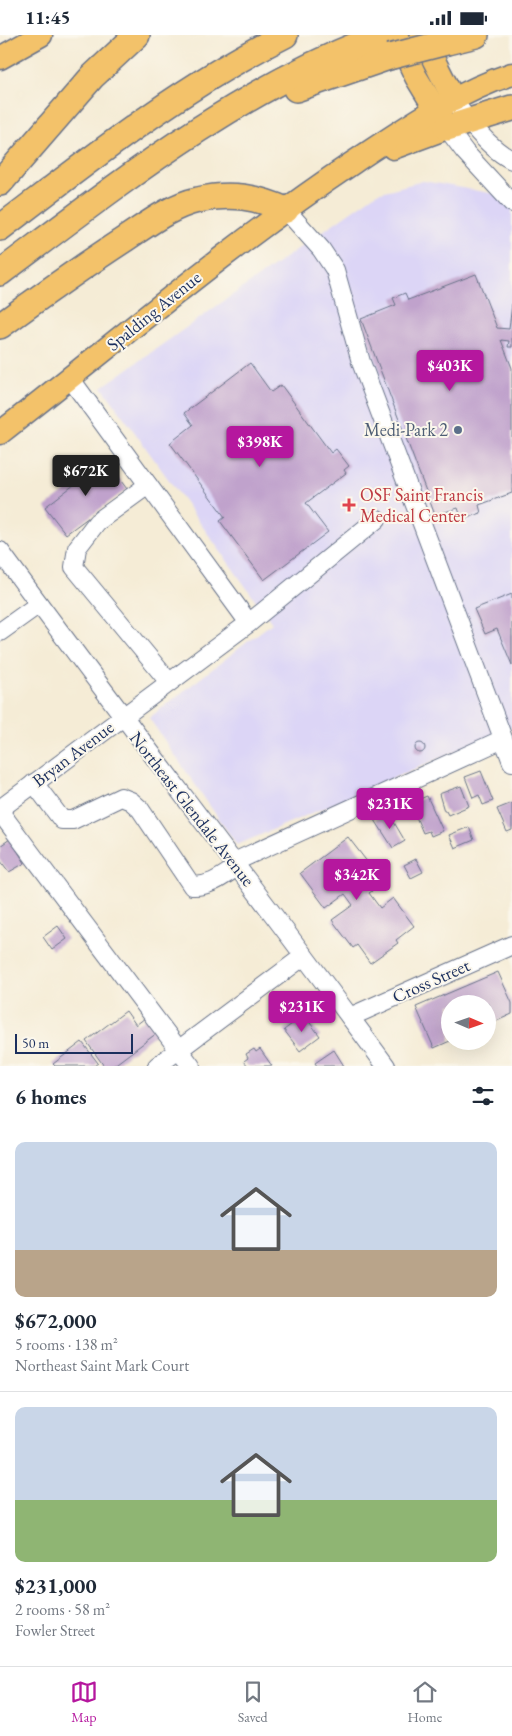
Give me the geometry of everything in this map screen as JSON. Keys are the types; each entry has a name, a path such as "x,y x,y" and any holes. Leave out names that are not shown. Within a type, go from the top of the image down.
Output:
{"highway":[{"path":"0,183 92,77 137,35"},
{"path":"0,227 115,133 181,84 259,35"},
{"path":"0,227 76,169 174,99 224,67 285,35"},
{"path":"0,273 146,163 266,101 316,81 386,41 447,42 476,35"},
{"path":"450,115 512,108"},
{"path":"0,326 76,271 183,204 210,197 244,195 265,200 286,210"}],"main road":[{"path":"0,58 41,35"},
{"path":"421,35 450,115"},
{"path":"386,41 450,115"},
{"name":"Spalding Avenue","path":"0,433 190,282 310,192 450,115 512,74"}],"street":[{"path":"450,115 465,152 512,203"},
{"path":"450,115 512,160"},
{"path":"465,152 498,179 512,186"},
{"path":"286,210 321,249 335,270 361,362 512,762"},
{"path":"70,379 249,623"},
{"path":"148,485 97,522 77,548 74,567 169,683"},
{"name":"Bryan Avenue","path":"0,811 34,783 249,623 377,519"},
{"name":"Northeast Glendale Avenue","path":"0,551 122,718 236,865 386,1066"},
{"path":"0,632 39,604"},
{"path":"34,783 62,820 73,820 121,797 131,801 140,809 192,886 202,887 210,884 236,865 503,739"},
{"path":"0,811 191,1066"},
{"name":"Cross Street","path":"350,1017 512,945"},
{"path":"156,1066 304,956"}],"shaded area":[{"name":"OSF Saint Francis Medical Center","path":"423,181 512,197 512,727 237,845 149,718 272,623 102,387 377,193"}],"building":[{"name":"Medi-Park 2","path":"476,274 497,328 509,329 512,304 512,347 508,347 509,341 501,340 512,368 512,493 479,505 481,513 462,520 458,508 435,515 361,319 396,305 393,298 405,293 408,300"},
{"path":"250,363 271,392 281,385 331,453 336,449 349,466 344,470 346,473 306,503 328,532 264,580 220,521 225,517 170,443 193,425 184,413"},
{"path":"106,461 127,489 66,534 45,507 83,478 78,472 87,466 91,472"},
{"path":"512,594 512,665 497,629 485,634 474,609"},
{"path":"420,743 425,748 420,753 415,748"},
{"path":"481,771 493,801 483,805 479,795 473,798 465,777"},
{"path":"461,786 469,806 448,815 444,811 439,794"},
{"path":"427,796 443,831 431,836 429,831 423,833 410,803"},
{"path":"512,803 512,830 507,832 497,809"},
{"path":"388,812 405,841 393,848 375,820"},
{"path":"469,827 474,840 455,848 449,835"},
{"path":"348,837 375,872 370,876 375,884 370,888 372,891 369,893 380,908 393,898 414,926 396,940 398,943 370,963 357,945 353,948 332,920 353,905 345,894 326,908 300,873"},
{"path":"10,839 25,863 9,872 0,860 0,846"},
{"path":"416,859 423,872 411,878 404,865"},
{"path":"58,926 67,939 52,950 43,937"},
{"path":"498,972 512,1003 512,1014 496,1021 496,995 444,995"},
{"path":"441,996 441,1045 434,1048 416,1007"},
{"path":"126,1011 136,1025 145,1018 157,1033 113,1066 104,1066 86,1041"},
{"path":"304,1015 320,1036 300,1051 284,1030"},
{"path":"82,1042 98,1063 94,1066 55,1066 53,1064"},
{"path":"254,1049 256,1052 260,1049 272,1066 248,1066 244,1061 248,1058 246,1054"},
{"path":"334,1050 344,1066 317,1066 315,1063"}],"place":[{"name":"Medi-Park 2","path":"458,430"},
{"name":"OSF Saint Francis Medical Center","path":"349,505"}]}
